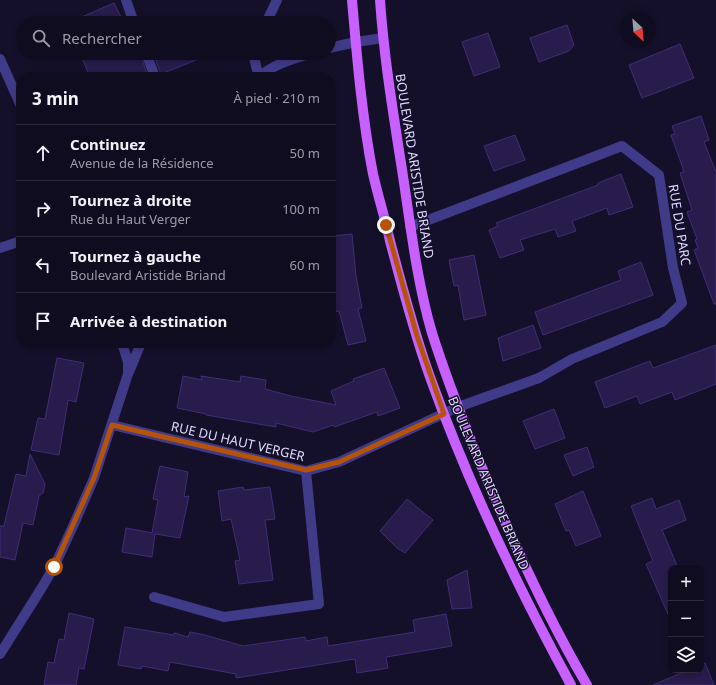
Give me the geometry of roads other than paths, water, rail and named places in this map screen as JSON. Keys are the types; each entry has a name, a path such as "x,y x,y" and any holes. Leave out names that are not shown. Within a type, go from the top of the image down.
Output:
{"main road":[{"name":"BOULEVARD ARISTIDE BRIAND","path":"352,0 365,120 373,174 398,272 415,328 444,414 460,454 538,623 571,685"},
{"name":"BOULEVARD ARISTIDE BRIAND","path":"380,0 383,38 410,227 432,332 458,408 495,498 541,600 587,685"}],"street":[{"path":"126,0 132,16"},
{"path":"269,16 277,0"},
{"path":"336,46 383,38"},
{"path":"0,59 16,95"},
{"path":"149,60 153,72"},
{"path":"255,60 259,72"},
{"path":"267,72 289,60"},
{"name":"RUE DU PARC","path":"410,227 622,146 659,175 673,268 682,303 662,322 572,358 539,378 458,408"},
{"path":"0,248 16,243"},
{"path":"124,348 128,362 128,374"},
{"path":"0,654 33,604 54,567 94,478 128,374 139,348"},
{"name":"RUE DU HAUT VERGER","path":"112,425 306,470 339,462 458,408"},
{"path":"154,597 224,617 319,604 306,470"}]}
